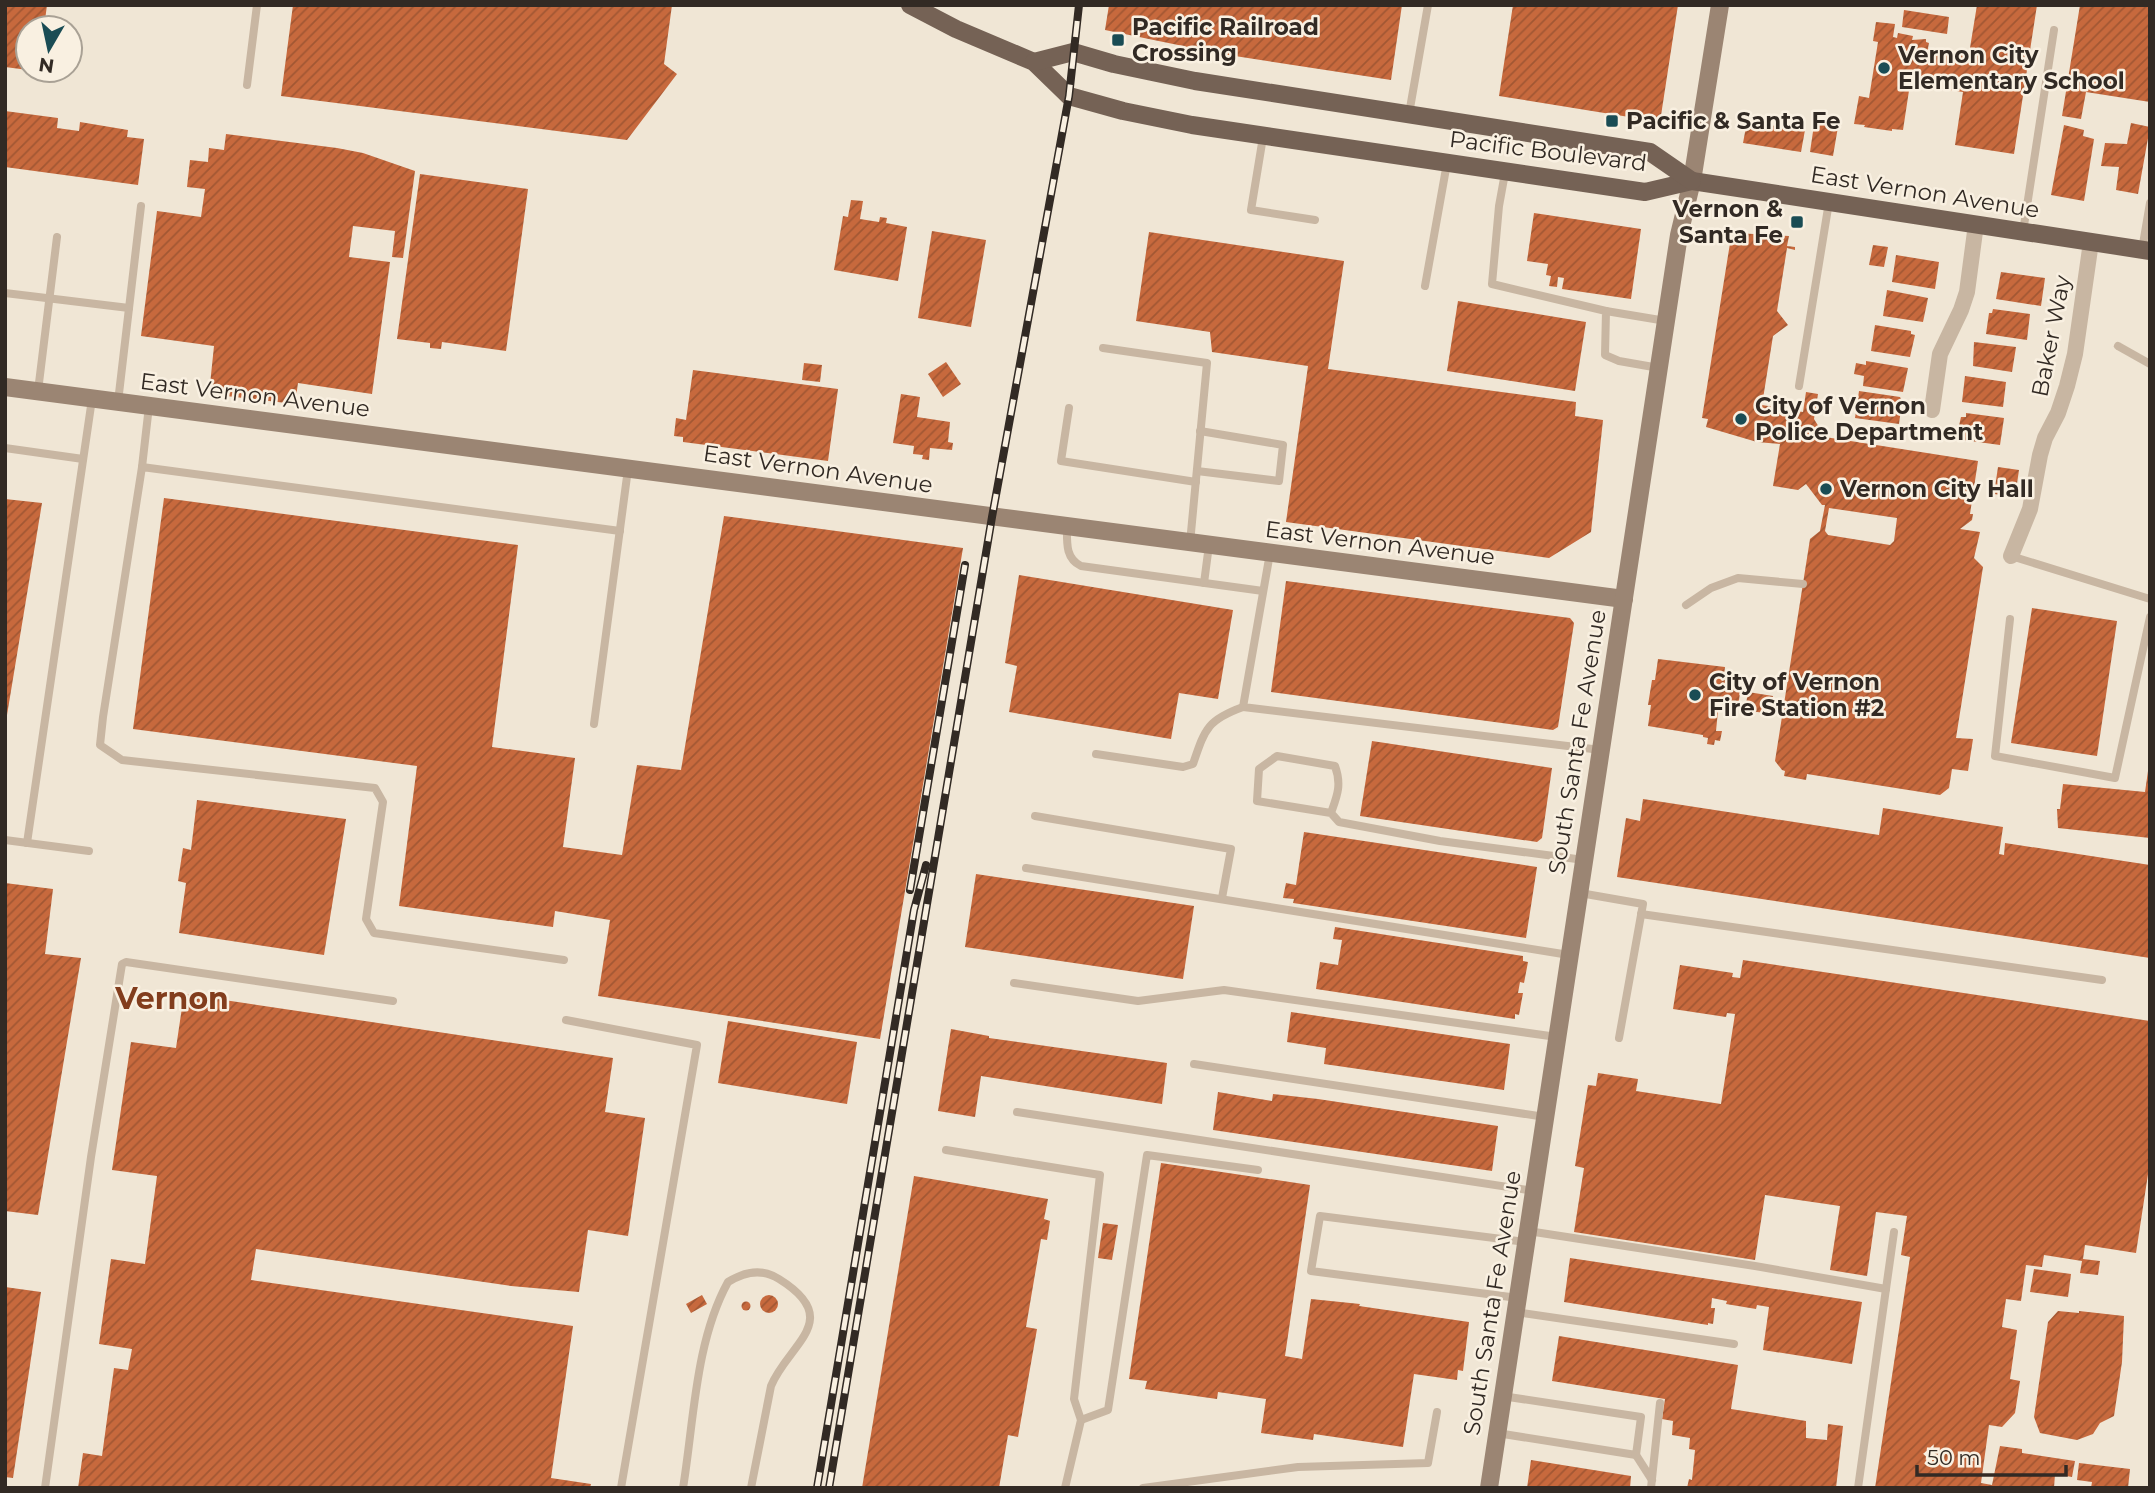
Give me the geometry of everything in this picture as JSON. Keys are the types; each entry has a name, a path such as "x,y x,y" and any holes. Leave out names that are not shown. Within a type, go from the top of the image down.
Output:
{"main road":[{"name":"Pacific Boulevard","path":"910,5 956,29 1034,62 1069,96 1123,111 1263,136 1645,192 1692,181"},
{"name":"Pacific Boulevard","path":"1034,62 1073,52 1114,64 1195,81 1650,152 1692,181"},
{"name":"East Vernon Avenue","path":"1692,181 2146,251"}],"street":[{"name":"South Santa Fe Avenue","path":"1489,1488 1679,235 1692,181 1720,5"},
{"path":"1932,410 1940,354 1961,310 1966,292 1976,224"},
{"name":"Baker Way","path":"2011,556 2030,509 2045,438 2058,413 2067,386 2075,354 2091,242"},
{"name":"East Vernon Avenue","path":"5,387 1624,599"}],"lane":[{"path":"247,85 257,5"},
{"path":"1409,114 1428,5"},
{"path":"2022,232 2054,30"},
{"path":"1263,136 1251,211 1315,220"},
{"path":"1425,286 1447,163"},
{"path":"1505,173 1499,206 1492,284 1606,311 1666,321"},
{"path":"1799,386 1829,202"},
{"path":"2146,251 2150,203"},
{"path":"118,402 141,206"},
{"path":"38,391 57,237"},
{"path":"5,293 130,308"},
{"path":"1606,311 1605,355 1619,361 1659,368"},
{"path":"2118,346 2150,364"},
{"path":"1102,348 1207,363 1190,542"},
{"path":"27,843 92,398"},
{"path":"149,406 100,745 122,760 375,788 383,802 366,919 374,933 564,960"},
{"path":"1069,408 1061,461 1196,482"},
{"path":"1197,471 1279,481 1283,445 1200,431"},
{"path":"5,448 83,459"},
{"path":"142,467 620,531"},
{"path":"594,724 628,469"},
{"path":"1068,526 1068,551 1075,563 1081,566 1264,591"},
{"path":"1203,583 1209,545"},
{"path":"1243,707 1270,553"},
{"path":"2011,556 2150,599"},
{"path":"1686,605 1712,588 1738,578 1803,584"},
{"path":"2010,619 1995,756 2115,778 2150,617"},
{"path":"1096,754 1183,767 1193,764 1206,730 1218,716 1243,707 1601,750"},
{"path":"1331,813 1339,790 1335,766 1277,756 1259,769 1257,801 1331,813 1339,822 1440,841 1584,860"},
{"path":"1035,816 1231,849 1222,898"},
{"path":"5,840 89,851"},
{"path":"1026,868 1569,955"},
{"path":"1580,893 1643,904 1619,1038"},
{"path":"1641,914 2102,980"},
{"path":"45,1488 93,1144 122,964 126,962 180,969 393,1000"},
{"path":"1014,984 1138,1001 1224,990 1557,1037"},
{"path":"566,1020 697,1045 621,1488"},
{"path":"1194,1064 1545,1117"},
{"path":"1017,1112 1534,1191"},
{"path":"946,1150 1100,1175 1074,1399 1081,1420 1065,1488"},
{"path":"1081,1420 1108,1410 1147,1155 1258,1170"},
{"path":"1734,1344 1311,1271 1320,1216 1527,1236 1762,1267 1886,1289"},
{"path":"1858,1488 1894,1232"},
{"path":"683,1488 709,1324 728,1282 749,1273 763,1272 790,1286 804,1300 810,1325 807,1334 774,1377 751,1488"},
{"path":"1502,1396 1641,1417 1636,1455 1652,1484"},
{"path":"1652,1484 1660,1403"},
{"path":"1143,1488 1211,1483 1298,1467 1428,1463 1437,1412"},
{"path":"1497,1433 1636,1455"}],"building":[{"path":"5,5 47,5 46,14 14,14 14,68 5,67"},
{"path":"293,5 672,5 664,64 677,74 627,140 281,96"},
{"path":"1109,5 1402,5 1391,80 1222,54 1105,30"},
{"path":"1513,5 1678,5 1660,122 1499,96"},
{"path":"1977,5 2037,5 2014,154 1955,145 1963,92 1910,84 1903,130 1892,131 1854,124 1859,96 1869,98 1878,42 1873,41 1876,22 1895,24 1893,37 1897,38 1898,33 1913,36 1912,40 1926,39 1928,48 1969,54"},
{"path":"2080,5 2150,5 2150,102 2086,92 2081,119 2062,116"},
{"path":"1904,10 1949,17 1947,34 1902,27"},
{"path":"5,111 58,118 57,128 79,131 80,122 128,130 127,137 144,139 138,185 5,167"},
{"path":"1815,118 1839,121 1833,156 1810,152"},
{"path":"1747,122 1805,130 1801,152 1743,143"},
{"path":"2131,123 2150,127 2138,194 2116,190 2119,167 2101,166 2105,143 2127,144"},
{"path":"2064,125 2084,130 2083,136 2094,139 2084,201 2051,195"},
{"path":"226,134 363,153 415,171 403,258 392,257 395,231 353,226 349,257 390,262 372,394 298,383 295,404 209,394 214,346 141,336 157,211 201,217 205,189 187,187 190,160 208,162 209,148 224,150"},
{"path":"420,174 528,189 506,351 442,342 441,349 430,348 430,343 397,339"},
{"path":"851,200 863,201 860,219 879,222 880,217 887,218 886,223 907,227 898,281 834,270 843,216 848,217"},
{"path":"1534,213 1641,229 1631,299 1562,289 1564,278 1558,277 1557,287 1549,286 1551,276 1546,275 1548,264 1527,261"},
{"path":"932,231 986,240 971,327 918,318"},
{"path":"1149,232 1344,261 1328,369 1576,402 1575,416 1603,420 1591,532 1549,558 1286,522 1308,366 1212,352 1210,332 1136,321"},
{"path":"1736,233 1789,236 1787,246 1795,247 1795,250 1787,248 1777,311 1788,325 1773,336 1762,405 1803,412 1806,392 1818,394 1814,419 1825,437 1978,461 1970,514 1973,514 1972,520 1960,529 1980,532 1974,558 1983,567 1956,738 1973,739 1968,771 1952,769 1949,788 1940,795 1807,774 1806,780 1784,776 1785,771 1775,761 1810,539 1820,531 1825,505 1822,505 1806,484 1798,490 1773,486 1780,444 1757,442 1706,427 1708,419 1702,418 1731,237 1736,238","holes":["1829,508 1897,518 1894,541 1890,545 1828,535 1825,531"]},
{"path":"1873,245 1888,247 1884,267 1869,265"},
{"path":"1896,255 1939,262 1935,289 1892,282"},
{"path":"2001,272 2045,278 2041,306 1996,299"},
{"path":"1887,290 1928,298 1923,322 1883,316"},
{"path":"1458,301 1586,322 1575,391 1447,371"},
{"path":"1993,309 2030,314 2027,340 1986,334 1989,313 1992,313"},
{"path":"1875,325 1911,331 1911,334 1915,335 1910,357 1871,351"},
{"path":"1974,342 2016,347 2012,372 1973,366"},
{"path":"1866,361 1908,368 1903,392 1863,386 1864,376 1854,374 1856,363 1866,365"},
{"path":"946,362 961,384 943,397 928,374"},
{"path":"804,363 822,365 820,382 802,380"},
{"path":"693,370 838,389 828,461 683,442 683,437 674,436 676,418 686,420"},
{"path":"1965,376 2006,382 2003,407 1962,402"},
{"path":"1859,391 1900,397 1902,401 1899,424 1855,418"},
{"path":"901,394 920,397 917,417 950,422 948,442 953,443 952,450 930,448 929,460 922,459 923,455 913,454 914,446 893,443"},
{"path":"1966,413 2004,418 2000,445 1956,439 1961,417 1966,417"},
{"path":"1998,467 2019,470 2015,497 1994,494"},
{"path":"164,498 518,545 492,747 575,758 563,847 622,855 637,765 681,770 724,516 963,548 880,1039 598,996 610,920 555,911 553,927 399,906 417,766 133,729"},
{"path":"5,499 42,503 7,715 5,715"},
{"path":"1019,575 1233,610 1218,699 1179,693 1171,739 1009,712 1017,666 1005,663"},
{"path":"1286,581 1570,618 1574,623 1558,727 1553,730 1271,692"},
{"path":"2032,608 2117,621 2097,756 2011,743"},
{"name":"City of Vernon Fire Station #2","path":"1658,659 1725,667 1724,675 1731,676 1730,684 1741,686 1737,714 1718,711 1716,731 1722,731 1720,741 1715,740 1714,745 1707,744 1708,738 1703,735 1648,726 1651,705 1648,705"},
{"path":"1748,692 1773,696 1770,714 1745,710"},
{"path":"1372,741 1552,768 1542,838 1537,842 1360,816"},
{"path":"2148,771 2150,838 2058,828 2057,809 2060,809 2063,784 2145,792"},
{"path":"1643,799 1879,835 1883,808 2003,827 1999,854 2004,855 2005,843 2150,865 2150,958 1617,877 1626,818 1640,821"},
{"path":"197,800 346,819 324,955 179,933 186,883 178,881 183,848 191,850"},
{"path":"1304,832 1537,867 1526,938 1293,903 1294,899 1283,898 1286,883 1296,885"},
{"path":"976,874 1194,906 1183,979 965,947"},
{"path":"5,883 53,889 45,954 81,958 38,1215 5,1211"},
{"path":"1335,927 1523,956 1523,961 1528,962 1524,983 1520,982 1518,993 1523,993 1519,1015 1515,1014 1515,1019 1316,989 1320,962 1338,965 1342,940 1333,939"},
{"path":"1743,960 2150,1021 2150,1161 2136,1253 2085,1245 2083,1259 2100,1261 2098,1275 2080,1273 2082,1261 2044,1255 2042,1267 2026,1265 2021,1301 2006,1299 2002,1327 2017,1330 2010,1379 2020,1381 2015,1413 2002,1427 1989,1425 1981,1483 1992,1485 2000,1446 2022,1449 2022,1453 2075,1461 2072,1477 2055,1474 2054,1488 1875,1488 1910,1257 1901,1255 1907,1216 1876,1212 1867,1276 1830,1270 1840,1206 1765,1195 1755,1260 1574,1232 1584,1168 1575,1166 1588,1085 1596,1086 1598,1073 1638,1079 1636,1091 1721,1104 1735,1014 1727,1013 1726,1017 1673,1009 1680,965 1733,973 1732,977 1740,978"},
{"path":"184,994 613,1058 605,1112 645,1118 628,1236 588,1230 579,1292 511,1286 256,1249 251,1280 573,1326 551,1478 591,1484 590,1488 78,1488 83,1453 102,1456 114,1368 128,1370 132,1349 99,1344 111,1259 145,1264 157,1176 112,1170 131,1042 176,1048"},
{"path":"1291,1012 1510,1044 1504,1090 1324,1064 1326,1048 1287,1042"},
{"path":"728,1021 857,1042 847,1104 718,1083"},
{"path":"951,1029 989,1038 1167,1063 1162,1104 981,1076 975,1117 938,1111"},
{"path":"1218,1092 1272,1101 1273,1094 1318,1099 1498,1126 1492,1171 1213,1130"},
{"path":"1161,1163 1310,1185 1285,1356 1302,1359 1311,1299 1360,1304 1359,1306 1469,1322 1463,1371 1458,1370 1457,1380 1414,1374 1403,1447 1314,1434 1313,1440 1261,1433 1266,1399 1218,1392 1217,1399 1145,1389 1147,1381 1129,1379"},
{"path":"914,1176 1048,1199 1044,1219 1050,1221 1047,1240 1041,1239 1026,1327 1037,1329 1018,1437 1008,1435 999,1488 862,1488"},
{"path":"1103,1223 1118,1225 1112,1260 1098,1258"},
{"path":"1570,1258 1862,1302 1852,1364 1763,1350 1769,1307 1757,1305 1756,1309 1726,1304 1727,1301 1712,1298 1711,1308 1715,1308 1713,1324 1708,1325 1564,1302"},
{"path":"2034,1269 2071,1274 2068,1297 2030,1292"},
{"path":"5,1287 41,1292 13,1478 5,1477"},
{"path":"702,1295 707,1304 691,1313 686,1304"},
{"path":"769,1295 775,1298 778,1304 775,1310 769,1313 763,1310 760,1304 763,1298"},
{"path":"746,1302 750,1306 746,1310 742,1306"},
{"path":"2058,1311 2124,1316 2122,1362 2114,1416 2100,1423 2093,1434 2077,1440 2040,1433 2034,1417 2048,1322"},
{"path":"1559,1336 1738,1365 1731,1409 1806,1421 1806,1438 1827,1440 1828,1424 1843,1426 1836,1488 1687,1488 1689,1479 1692,1480 1695,1450 1689,1449 1690,1438 1672,1435 1673,1421 1662,1419 1665,1399 1552,1381"},
{"path":"1531,1460 1631,1476 1630,1488 1527,1488"},
{"path":"2079,1463 2130,1469 2128,1488 2091,1488 2092,1482 2077,1480"}],"railway":[{"path":"829,1488 992,517 1069,96 1079,5"},
{"path":"910,890 965,565"},
{"path":"817,1488 914,910 926,865"}],"place":[{"name":"Pacific Railroad Crossing","path":"1118,40"},
{"name":"Vernon City Elementary School","path":"1884,68"},
{"name":"Pacific & Santa Fe","path":"1612,121"},
{"name":"Vernon & Santa Fe","path":"1797,222"},
{"name":"City of Vernon Police Department","path":"1741,419"},
{"name":"Vernon City Hall","path":"1826,489"},
{"name":"City of Vernon Fire Station #2","path":"1695,695"}],"district":[{"name":"Vernon","path":"172,999"}]}
